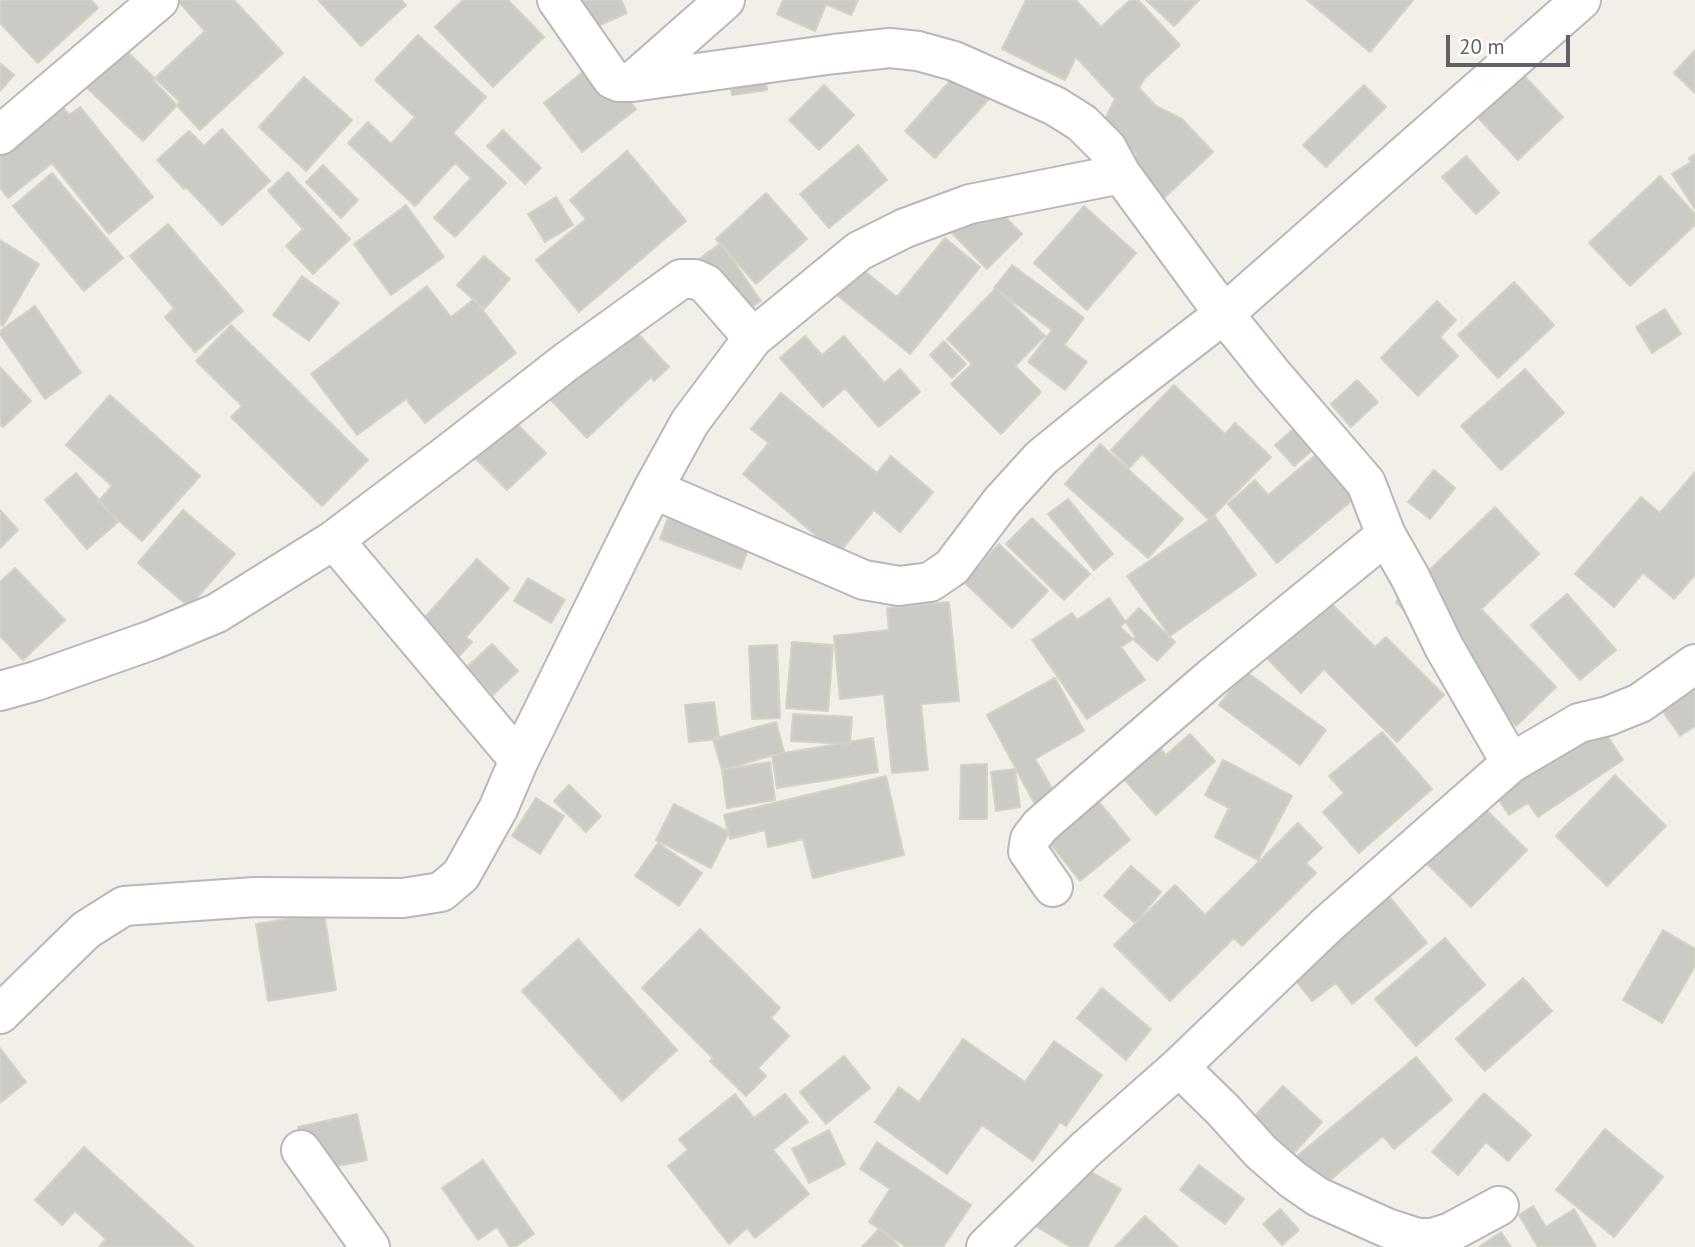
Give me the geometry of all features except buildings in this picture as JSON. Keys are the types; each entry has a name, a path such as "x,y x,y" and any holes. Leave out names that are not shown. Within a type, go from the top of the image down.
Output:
{"street":[{"path":"0,135 159,0"},
{"path":"558,0 612,79 619,82 890,48 918,51 954,61 1082,123 1107,148 1121,174 1224,314 1366,483 1386,535 1444,647 1511,763"},
{"path":"632,82 725,0"},
{"path":"653,489 864,580 899,586 930,582 952,567 1001,502 1041,458 1224,314 1581,0"},
{"path":"0,1014 86,930 124,906 255,897 403,898 441,892 461,875 498,809 519,760 653,489 690,422 753,338 859,251 905,228 970,204 1121,174"},
{"path":"0,691 152,640 217,612 334,540 566,362 681,279 695,279 706,284 753,338"},
{"path":"1053,887 1028,852 1030,839 1040,826 1211,678 1386,535"},
{"path":"334,540 519,760"},
{"path":"986,1247 1085,1150 1179,1067 1328,924 1511,763 1579,723 1608,716 1640,703 1695,664"},
{"path":"1179,1067 1261,1152 1292,1179 1318,1197 1387,1228 1418,1238 1432,1238 1451,1232 1499,1206"},
{"path":"301,1150 370,1247"}]}
